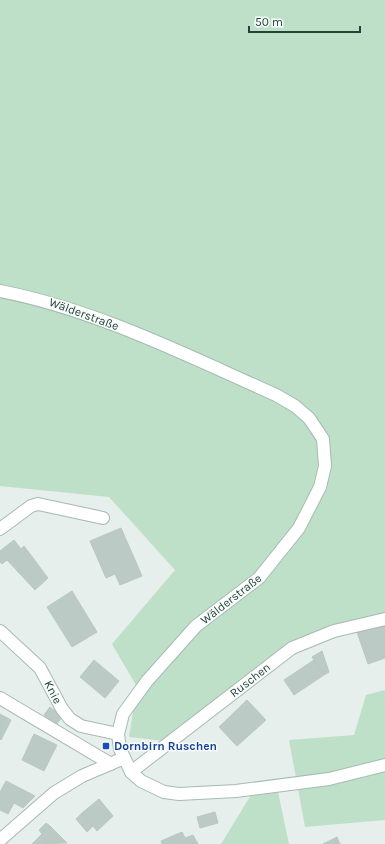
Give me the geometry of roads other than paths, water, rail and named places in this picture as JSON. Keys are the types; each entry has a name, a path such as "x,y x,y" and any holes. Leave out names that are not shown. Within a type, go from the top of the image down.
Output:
{"street":[{"name":"Wälderstraße","path":"0,290 37,298 72,308 128,330 276,395 295,406 309,418 323,439 325,466 320,487 299,528 259,578 196,626 147,681 123,714 118,734 124,758 131,772 151,787 164,792 198,794 329,779 385,765"},
{"path":"0,528 31,506 38,504 102,518"},
{"name":"Ruschen","path":"131,772 292,648 334,631 385,619"},
{"name":"Knie","path":"0,630 40,668 62,709 70,719 81,726 118,734"},
{"path":"0,698 111,764"},
{"path":"0,840 54,793 82,776 124,758"}],"place":[{"name":"Dornbirn Ruschen","path":"106,746"}]}
